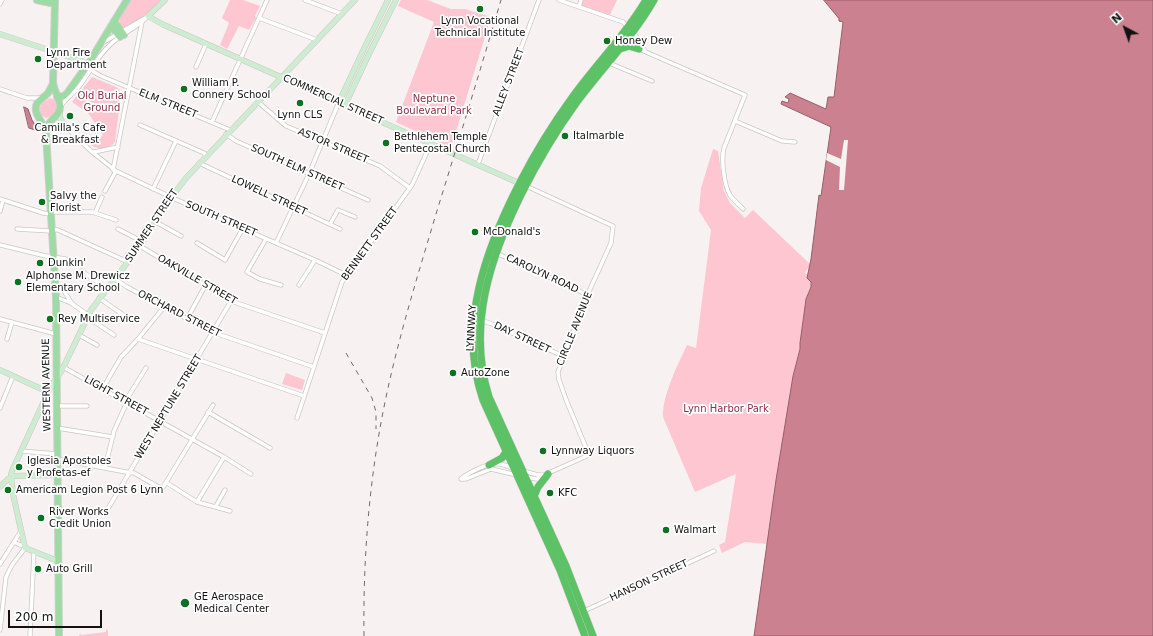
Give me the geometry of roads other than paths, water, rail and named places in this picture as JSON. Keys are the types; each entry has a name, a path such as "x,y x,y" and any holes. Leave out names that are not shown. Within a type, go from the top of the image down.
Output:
{"highway":[{"name":"LYNNWAY","path":"585,636 581,612 566,566 534,496 506,452 478,386 474,360 473,332 477,297 485,264 494,237 523,184 562,124 586,91 620,49 646,0"},
{"name":"LYNNWAY","path":"593,636 557,562 494,410 486,386 480,352 481,320 487,284 496,253 523,184 542,143 564,109 654,0"},
{"path":"620,49 629,46 642,49"},
{"path":"489,465 502,458 506,452"},
{"path":"534,496 538,486 548,474"}],"main road":[{"path":"36,0 55,2 53,82 60,102 60,109"},
{"path":"43,97 50,95 57,97 66,94 90,67 98,47 127,0"},
{"path":"148,16 165,0"},
{"name":"SUMMER STREET","path":"11,477 12,471 48,392 63,367 87,316 99,298 141,244 180,184 355,0"},
{"path":"339,102 388,0"},
{"path":"346,105 396,0"},
{"name":"COMMERCIAL STREET","path":"148,16 206,44 523,184"},
{"path":"113,24 121,35"},
{"path":"0,34 82,61 90,67"},
{"path":"36,110 37,103 50,90 53,82"},
{"name":"WESTERN AVENUE","path":"46,134 48,126 60,109"},
{"name":"SOUTH STREET","path":"60,109 60,116 64,125"},
{"name":"WESTERN AVENUE","path":"36,110 44,125 46,134 56,296 59,636"},
{"path":"40,118 46,121 52,120"},
{"name":"SOUTH STREET","path":"52,120 64,125"},
{"path":"0,370 48,392"},
{"path":"0,486 11,477 58,475"},
{"path":"11,477 25,546 34,552 58,561"}],"street":[{"path":"0,4 2,0"},
{"path":"212,122 267,0"},
{"path":"305,0 342,14"},
{"name":"ALLEY STREET","path":"478,164 540,0"},
{"path":"558,0 624,22 630,30 634,43 642,49 745,95 723,149 722,157 727,189 733,199 743,209"},
{"path":"580,7 582,0"},
{"path":"98,47 102,43 121,35 142,22 148,16"},
{"path":"60,109 64,102 74,93 90,67 107,48 121,35 148,16"},
{"path":"259,18 317,40"},
{"path":"105,191 115,170 142,22"},
{"path":"196,67 206,44"},
{"path":"608,63 652,81"},
{"name":"ELM STREET","path":"90,67 101,76 230,130"},
{"path":"0,89 26,98 36,99 43,97"},
{"path":"26,98 36,110"},
{"name":"ASTOR STREET","path":"258,102 286,126 380,166 410,188"},
{"path":"276,243 309,174 339,102"},
{"path":"734,121 782,141 795,142"},
{"name":"SOUTH STREET","path":"64,125 115,170 153,189 346,275"},
{"path":"140,125 204,153 206,156"},
{"name":"SOUTH ELM STREET","path":"226,134 236,141 368,200"},
{"path":"153,189 176,141"},
{"name":"BENNETT STREET","path":"297,418 341,285 346,275 410,188 416,178 431,143"},
{"path":"93,152 118,147"},
{"name":"LOWELL STREET","path":"199,163 340,229"},
{"name":"COMMERCIAL STREET","path":"523,184 613,226"},
{"path":"95,213 102,197"},
{"path":"0,211 2,200 43,213 95,213 116,220"},
{"path":"330,224 338,210 355,218"},
{"path":"156,222 181,236"},
{"name":"CIRCLE AVENUE","path":"548,474 589,455 558,377 558,369 611,243 613,226"},
{"path":"197,243 225,260 243,228"},
{"path":"17,229 58,230 128,262"},
{"name":"OAKVILLE STREET","path":"118,229 205,286 231,301 325,333"},
{"path":"266,239 247,272 264,280 281,285"},
{"path":"0,245 67,259 73,265"},
{"name":"CAROLYN ROAD","path":"496,253 588,295"},
{"path":"299,285 315,260"},
{"path":"82,271 107,289"},
{"name":"ORCHARD STREET","path":"115,279 127,287 212,332 314,367"},
{"path":"55,286 62,288 71,303"},
{"path":"187,319 205,286"},
{"path":"56,296 71,303 114,335"},
{"path":"99,298 129,319"},
{"name":"WEST NEPTUNE STREET","path":"106,512 231,301"},
{"path":"103,388 121,357 164,307"},
{"path":"0,319 56,334"},
{"name":"DAY STREET","path":"481,320 563,356"},
{"path":"7,339 12,322"},
{"path":"79,335 97,345"},
{"path":"138,339 304,396"},
{"name":"LIGHT STREET","path":"63,367 103,388 251,474"},
{"path":"105,468 114,431 128,397 146,368"},
{"path":"0,408 13,376"},
{"path":"21,451 57,456 105,468 134,473 162,489 213,405"},
{"path":"57,406 87,406"},
{"path":"208,412 270,448"},
{"path":"57,428 112,437"},
{"path":"197,502 224,457"},
{"path":"519,473 491,469 461,480 466,475 489,465 497,464 538,479 548,474"},
{"path":"167,483 197,502 230,511"},
{"path":"216,506 225,490"},
{"path":"0,564 22,530"},
{"path":"0,630 4,588 9,570 25,546 14,542"},
{"name":"HANSON STREET","path":"581,612 714,551"},
{"path":"30,636 34,552"},
{"path":"0,593 4,588"}],"railway":[{"path":"364,636 368,521 374,464 389,383 401,334 436,214 501,0"},
{"path":"346,353 372,398 376,412 376,429"}],"place":[{"name":"Lynn Vocational Technical Institute","path":"480,9"},
{"name":"Honey Dew","path":"607,41"},
{"name":"Lynn Fire Department","path":"38,59"},
{"name":"William P. Connery School","path":"184,89"},
{"name":"Lynn CLS","path":"300,103"},
{"name":"Camilla's Cafe & Breakfast","path":"70,116"},
{"name":"Italmarble","path":"565,136"},
{"name":"Bethlehem Temple Pentecostal Church","path":"386,143"},
{"name":"Salvy the Florist","path":"42,202"},
{"name":"McDonald's","path":"475,232"},
{"name":"Dunkin'","path":"40,263"},
{"name":"Alphonse M. Drewicz Elementary School","path":"18,282"},
{"name":"Rey Multiservice","path":"50,319"},
{"name":"AutoZone","path":"453,373"},
{"name":"Lynnway Liquors","path":"543,451"},
{"name":"Iglesia Apostoles y Profetas-ef","path":"19,467"},
{"name":"Americam Legion Post 6 Lynn","path":"8,490"},
{"name":"KFC","path":"550,493"},
{"name":"River Works Credit Union","path":"41,518"},
{"name":"Walmart","path":"666,530"},
{"name":"Auto Grill","path":"38,569"},
{"name":"GE Aerospace Medical Center","path":"185,603"}],"park label":[{"name":"Old Burial Ground","path":"102,102"},
{"name":"Neptune Boulevard Park","path":"434,104"},
{"name":"Lynn Harbor Park","path":"726,409"}]}
